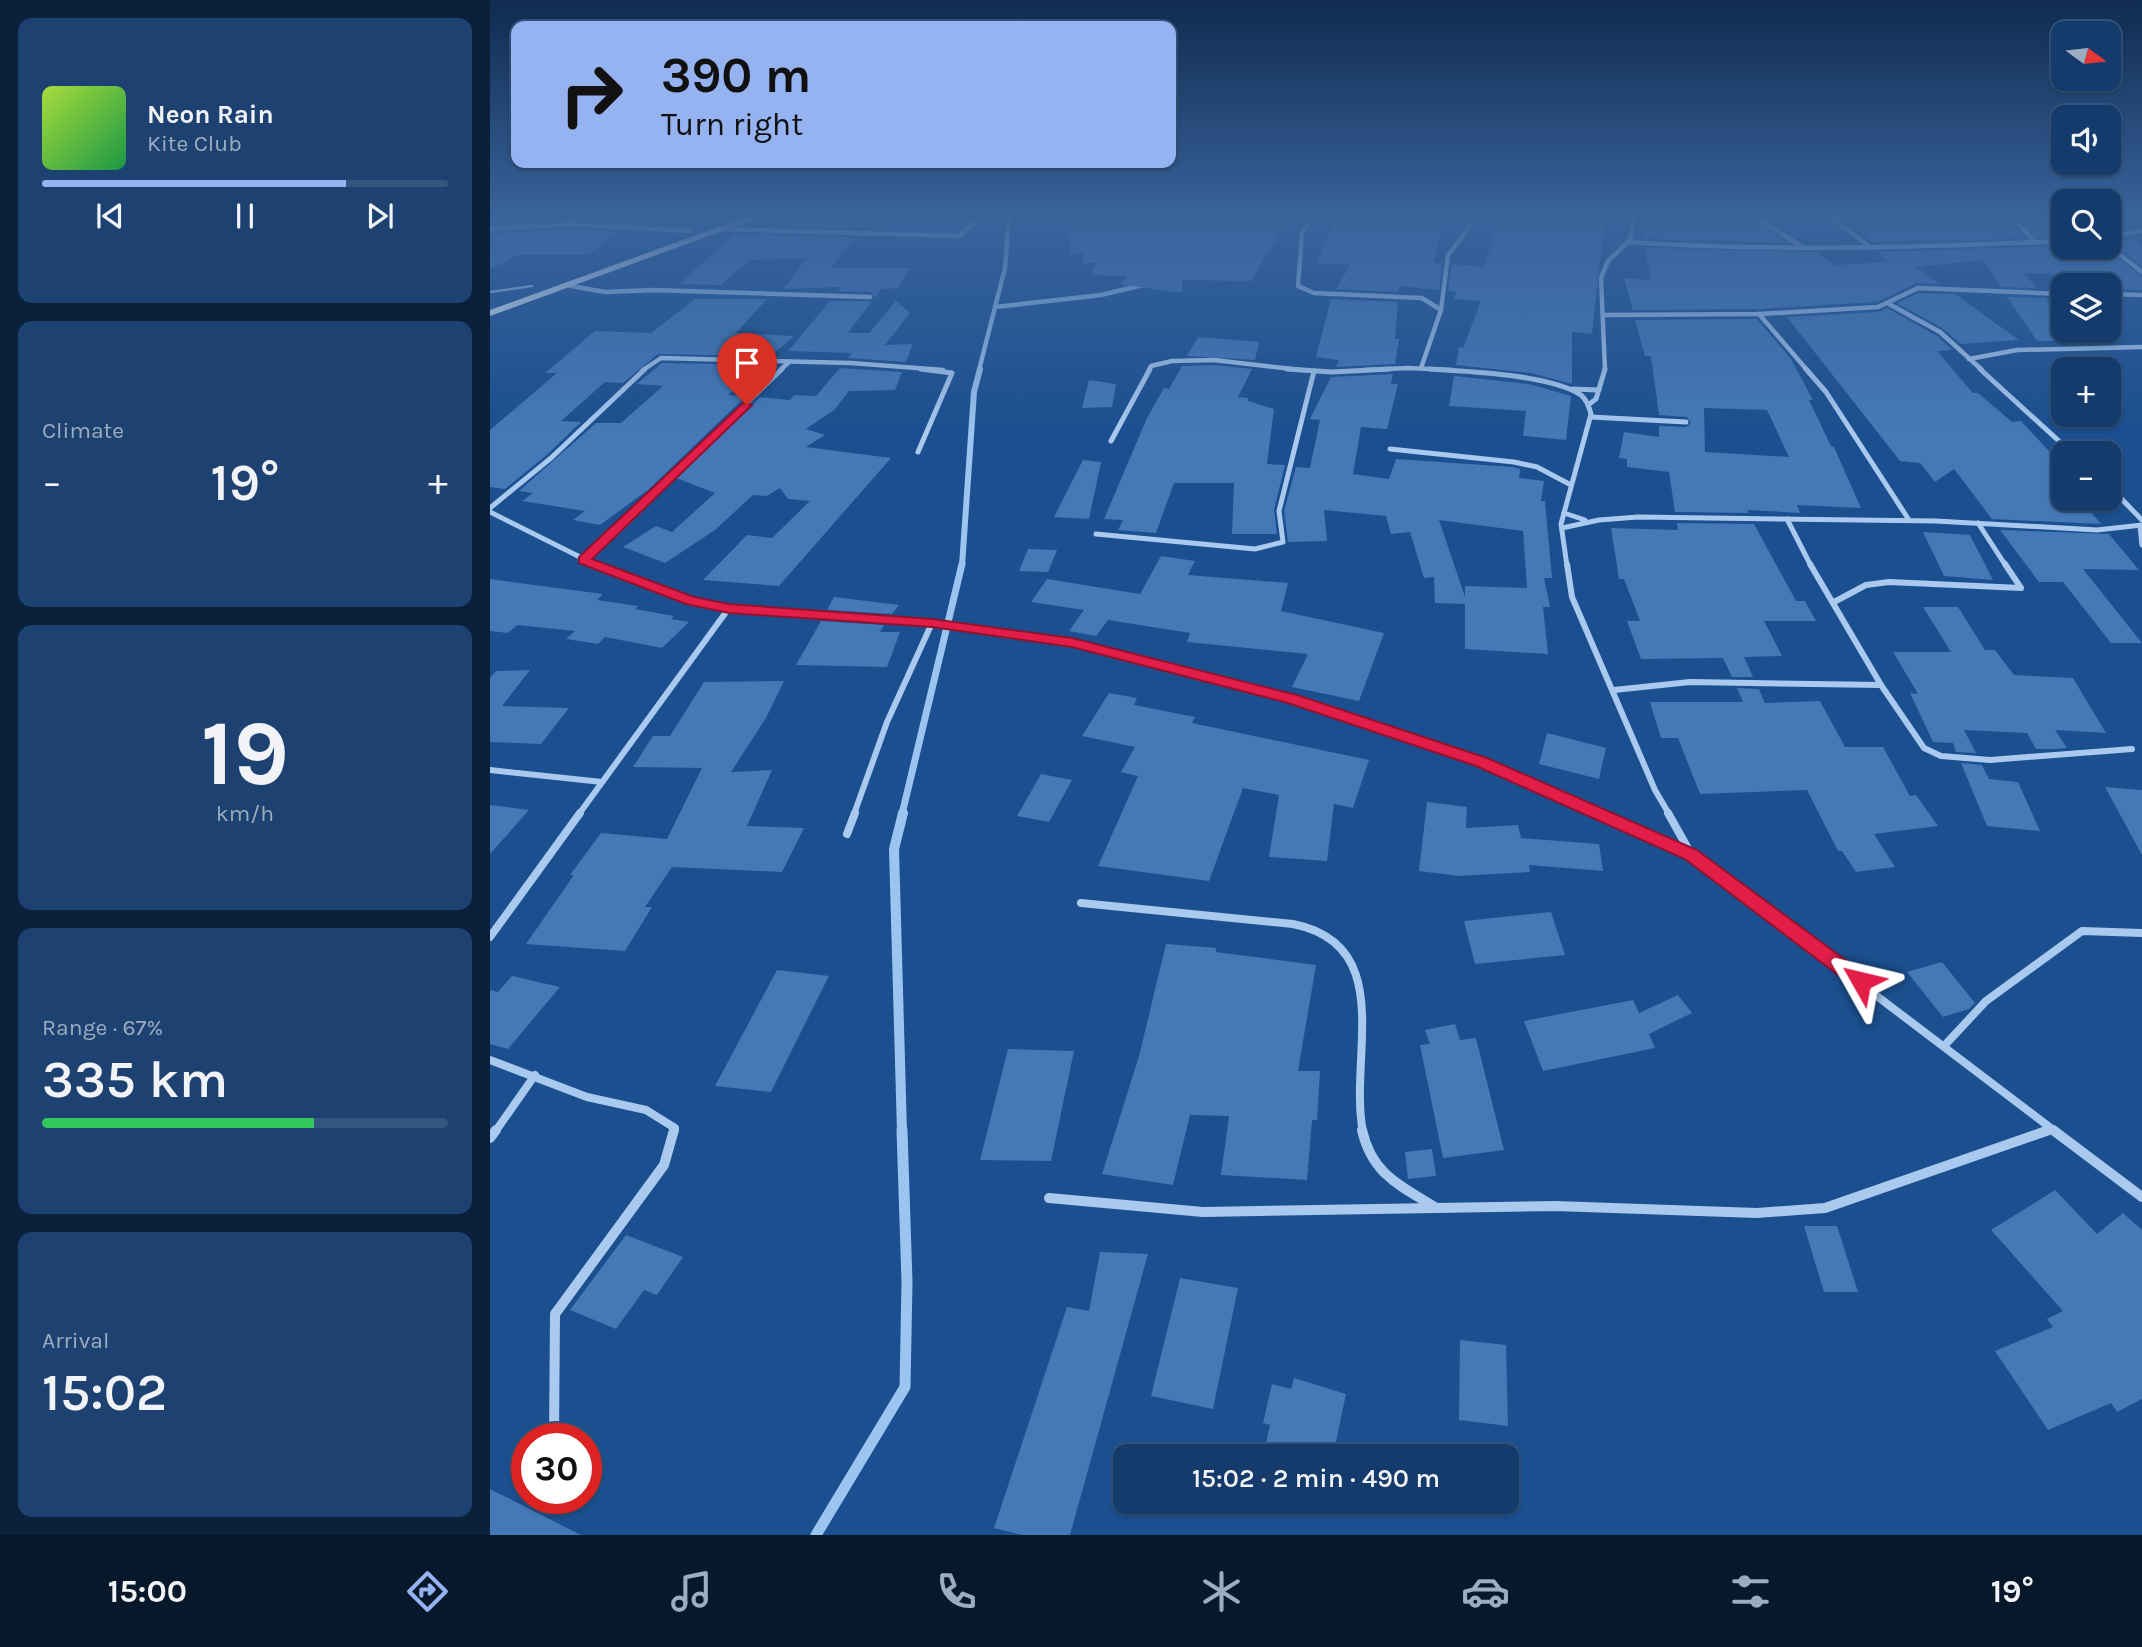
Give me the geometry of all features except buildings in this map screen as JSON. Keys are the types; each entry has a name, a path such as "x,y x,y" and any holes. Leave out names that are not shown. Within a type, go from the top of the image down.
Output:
{"main road":[{"path":"490,301 528,288"},
{"path":"490,313 559,288"}],"street":[{"path":"581,288 605,292 870,297"},
{"path":"1302,288 1314,293 1422,298 1441,310"},
{"path":"1421,368 1441,310 1444,288"},
{"path":"1588,405 1597,400 1606,373 1609,352 1602,288"},
{"path":"1603,315 1759,314 1868,308 1889,304 1901,294 1918,288 2051,293"},
{"path":"2121,294 2142,295"},
{"path":"1889,304 1940,332 2059,441"},
{"path":"1759,314 1826,392 1909,520"},
{"path":"1969,359 2024,349 2142,347"},
{"path":"918,452 952,373 950,371 851,363 654,360 551,458 490,510 583,560 691,601 729,608 932,623 1072,643 1291,699 1481,762 1691,855 2142,1197"},
{"path":"1111,441 1151,366 1170,360 1257,362 1314,371 1421,368 1542,382 1581,395 1588,405 1591,417 1571,485 1562,528 1572,597 1656,790 1691,855"},
{"path":"583,560 788,363"},
{"path":"1096,534 1232,548 1280,545 1283,542 1279,511 1314,371"},
{"path":"1570,390 1599,390"},
{"path":"1591,417 1686,422"},
{"path":"1390,449 1514,462 1537,467 1571,485"},
{"path":"2121,500 2141,524 2142,545"},
{"path":"1564,513 1586,520 1909,520 2079,528 2141,524"},
{"path":"1787,519 1881,685 1924,748 1941,757 1990,760 2132,749"},
{"path":"1562,528 1586,520"},
{"path":"1833,602 1866,585 1889,582 2021,588 1979,523"},
{"path":"490,937 729,608"},
{"path":"847,834 887,722 932,623"},
{"path":"1614,690 1690,682 1881,685"},
{"path":"490,770 602,782"},
{"path":"1081,903 1277,923 1326,933 1347,953 1356,974 1362,1021 1363,1124 1366,1149 1379,1170 1436,1208"},
{"path":"1945,1045 1986,1001 2082,931 2142,933"},
{"path":"490,1060 587,1097 646,1110 675,1128 664,1165 555,1314 554,1423"},
{"path":"490,1138 534,1075"},
{"path":"1049,1198 1203,1212 1555,1206 1757,1213 1825,1209 2051,1129"}],"lane":[{"path":"490,292 521,288"}],"waterway":[{"path":"995,307 1000,288"},
{"path":"995,307 1101,295 1132,288"},
{"path":"979,370 995,307"},
{"path":"962,566 974,392 980,369"},
{"path":"902,814 962,564"},
{"path":"902,1132 894,849 903,813"},
{"path":"816,1535 905,1387 907,1282 902,1130"}],"route":[{"path":"747,405 583,560 691,601 729,608 932,623 1072,643 1291,699 1481,762 1691,855 1861,981"}]}
